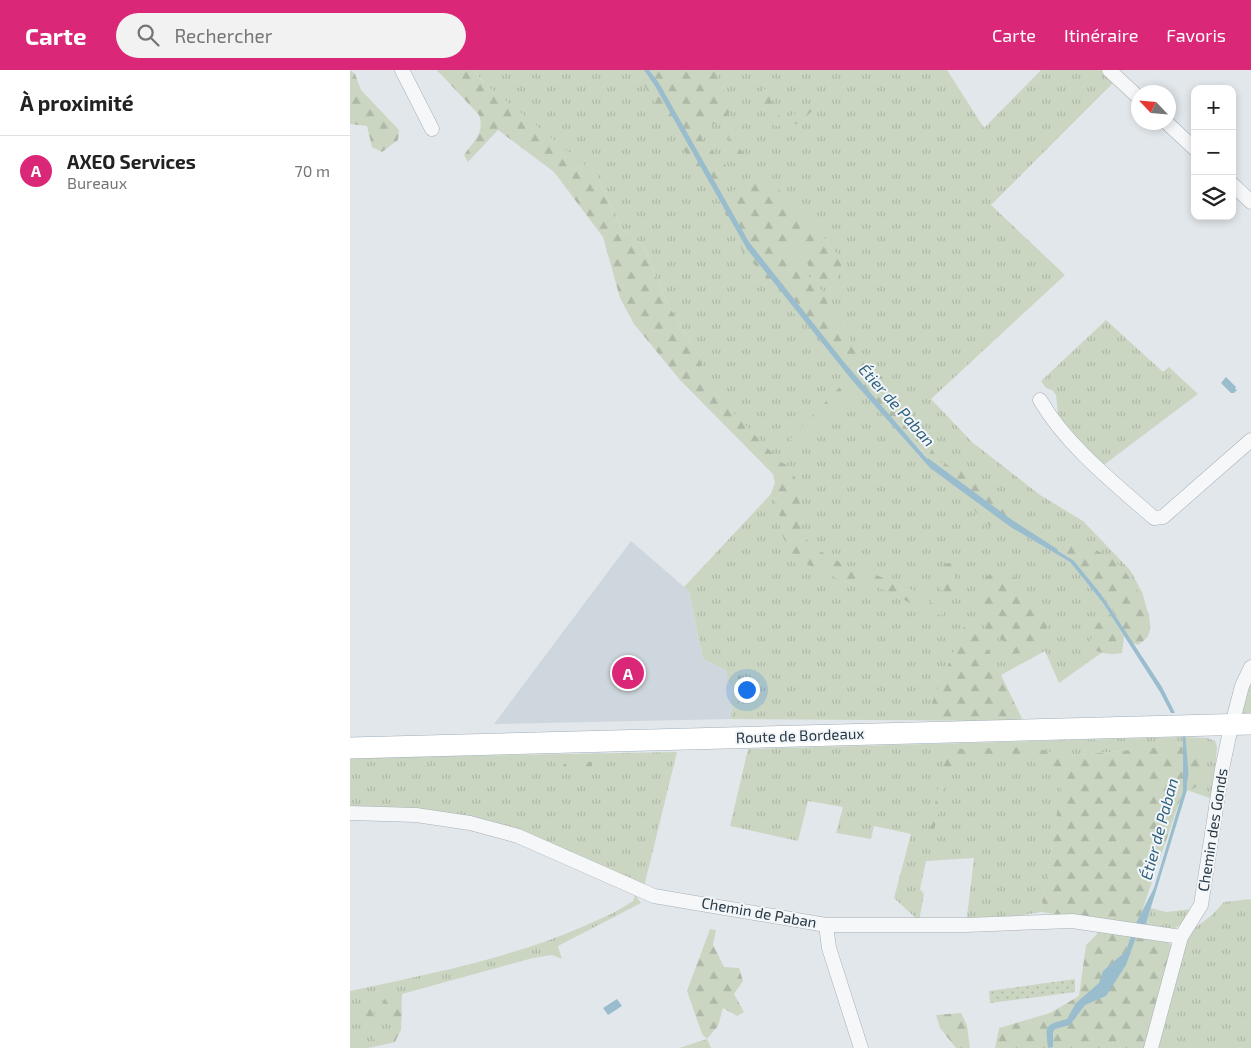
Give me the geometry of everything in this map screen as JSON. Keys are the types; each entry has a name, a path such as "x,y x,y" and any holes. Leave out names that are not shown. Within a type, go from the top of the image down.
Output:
{"main road":[{"name":"Route de Bordeaux","path":"350,748 1242,724"}],"street":[{"path":"402,70 432,129"},
{"path":"1110,70 1131,90"},
{"path":"1174,130 1191,146"},
{"path":"1236,188 1251,202"},
{"path":"1040,400 1051,419 1100,471 1154,518 1163,517 1251,440"},
{"name":"Chemin des Gonds","path":"1150,1048 1181,937 1201,904 1222,769 1242,724 1242,686 1251,667"},
{"name":"Chemin de Paban","path":"350,813 416,815 470,823 518,836 654,896 826,925 966,925 1072,921 1181,937"},
{"path":"826,925 829,948 861,1048"}],"shaded area":[{"path":"631,541 689,591 703,659 735,675 731,719 494,724"}],"green space":[{"path":"350,70 355,74 361,90 399,130 398,140 382,152 372,147 367,126 350,124"},
{"path":"437,70 474,70 483,82 596,174 622,229 643,245 667,303 700,357 702,373 716,395 781,462 790,467 799,486 801,530 811,546 852,569 869,572 920,593 944,615 927,613 896,595 871,585 843,581 808,565 790,552 780,530 779,508 771,493 775,483 773,474 680,380 634,324 620,298 603,237 554,172 498,130 468,162 464,155 480,132 479,115"},
{"path":"474,70 644,70 718,197 647,70 947,70 984,128 1041,70 1101,70 1114,82 991,205 1065,275 931,399 972,442 1040,495 1083,521 1130,570 1142,592 1150,620 1127,636 1101,594 1074,561 1015,524 930,462 721,198 719,200 747,249 854,382 930,468 1012,528 1070,562 1103,603 1124,637 1059,683 1045,651 1001,675 1023,721 731,719 735,675 703,659 689,591 684,587 785,479 716,395 701,373 700,357 667,303 643,245 622,229 596,174 511,117"},
{"path":"636,70 713,70 718,76 731,109 727,116 737,144 745,157 733,164 730,158 733,148 722,121 701,129 701,138 735,176 715,188 682,147 662,117"},
{"path":"763,89 773,89 778,94 770,99 783,121 797,112 792,105 818,106 797,124 776,126 760,97"},
{"path":"791,140 795,144 792,151 774,162 775,158 786,153 787,142"},
{"path":"760,176 774,183 798,213 827,241 843,261 836,283 829,290 809,267 796,242 789,244 789,251 824,293 833,317 850,339 866,367 866,381 874,380 883,375 890,394 903,414 925,435 938,461 964,472 1012,513 1009,526 1000,530 989,525 975,511 808,325 797,317 740,247 719,200"},
{"path":"1106,320 1163,372 1169,367 1198,394 1101,467 1061,424 1056,395 1052,390 1046,388 1041,381"},
{"path":"851,378 860,389 796,445 790,439"},
{"path":"1074,543 1109,557 1124,570 1135,586 1145,605 1150,623 1149,635 1138,645 1132,643 1099,591 1061,547 1065,544"},
{"path":"954,562 954,589 948,595 940,589 944,564"},
{"path":"997,568 1009,572 1019,582 1047,624 1045,632 1027,650 1012,655 1004,641 987,632 977,610 981,598 982,581"},
{"path":"1110,614 1124,637 1122,653 1105,653 1089,647 1095,625"},
{"path":"964,627 972,627 990,653 1023,721 930,720 932,703"},
{"path":"727,671 740,675 742,680 742,692 736,710 731,703 733,690 727,677"},
{"path":"1251,676 1251,714 1242,715 1241,711"},
{"path":"1184,737 1207,738 1215,741 1217,747 1212,799 1187,790 1186,745 1067,756 1041,912 966,925 974,858 926,861 920,889 924,894 919,921 894,898 911,834 874,826 871,839 836,833 843,807 808,801 798,841 730,826 748,749"},
{"path":"1192,741 1199,744 1202,759 1201,780 1199,785 1191,790 1187,790 1186,745"},
{"path":"1183,745 1183,791 1141,914 1174,948 1147,1048 995,1048 999,1028 1050,1013 1079,996 1086,945 1098,933 1055,914 1041,912 1061,788 1052,769 1036,760 998,757 959,761 950,771 931,841 927,843 945,755 950,749 1030,747 1067,756"},
{"path":"677,752 643,891 518,836 350,809 350,758"},
{"path":"569,760 592,762 592,767 564,769 563,765"},
{"path":"439,766 440,769 350,771 350,768"},
{"path":"635,895 641,903 558,946 562,959 552,955 533,958 402,994 401,1030 395,1042 368,1048 350,1048 350,991 468,965 526,948 582,927 621,909 633,901"},
{"path":"1251,899 1251,1048 1151,1048 1186,934 1211,916 1224,902"},
{"path":"1151,908 1166,912 1194,909 1180,925 1160,933 1147,920"},
{"path":"710,929 716,930 713,945 724,967 739,968 743,981 734,994 744,1012 737,1016 723,1008 718,1026 707,1039 702,1034 687,991"},
{"path":"1075,979 1075,992 990,1003 989,991"},
{"path":"396,995 401,1006 402,1018 399,1031 395,1042 381,1045 365,1025 361,1013 362,1000 370,1001 375,1015 376,1029 383,1034 394,1026 393,1015 383,1004 385,998"},
{"path":"961,1013 967,1025 970,1048 956,1048 940,1028 936,1015"},
{"path":"707,1039 711,1048 679,1048"}],"water":[{"path":"644,70 649,70 659,83 749,242 844,362 930,462 1001,515 1074,561 1101,594 1162,687 1175,713 1171,713 1160,692 1103,603 1070,562 1012,528 930,468 851,379 747,249 655,86"},
{"path":"1226,377 1236,387 1235,389 1237,390 1234,393 1231,393 1221,383"},
{"path":"1183,745 1186,745 1187,790 1144,930 1139,929 1126,965 1106,996 1085,1005 1070,1025 1055,1029 1053,1032 1053,1047 1048,1048 1048,1027 1067,1019 1076,1003 1099,983 1103,971 1126,951 1134,927 1154,888 1183,791"},
{"path":"617,999 622,1006 608,1015 603,1008"}],"waterway":[{"name":"Étier de Paban","path":"928,460 1011,521 1056,550"},
{"name":"Étier de Paban","path":"1184,737 1186,780"}],"place":[{"name":"AXEO Services","path":"628,673"}]}
